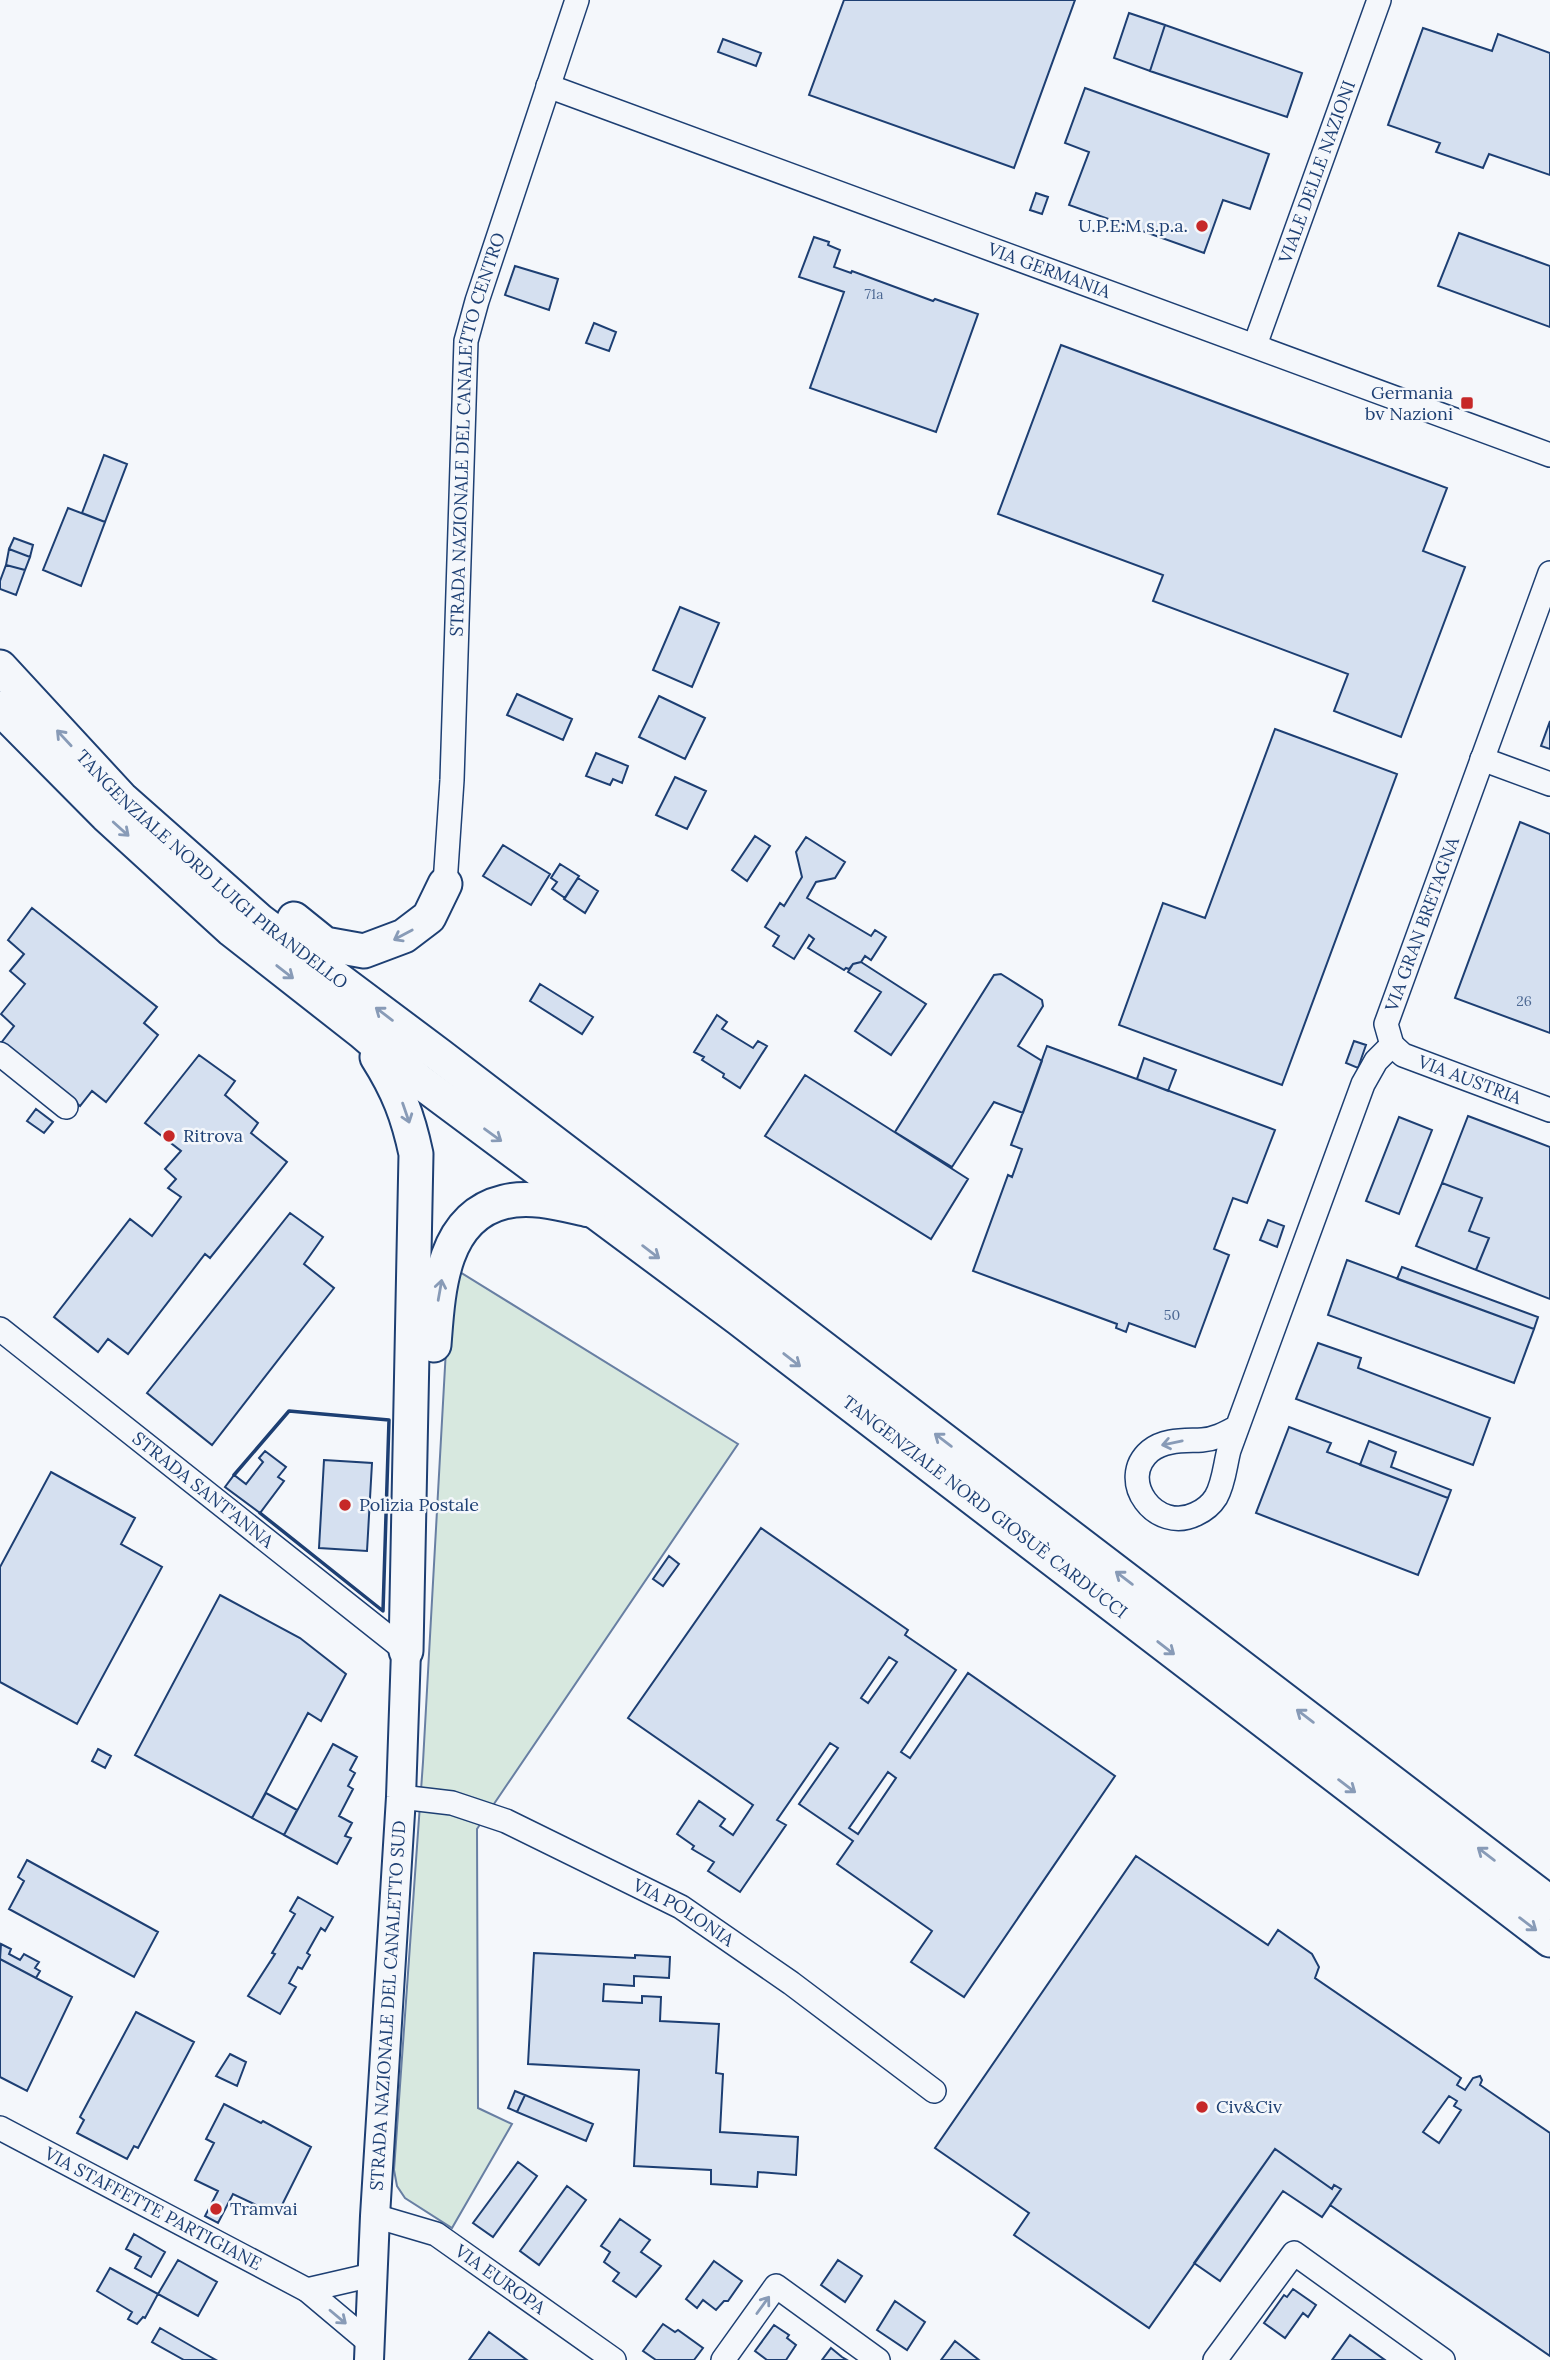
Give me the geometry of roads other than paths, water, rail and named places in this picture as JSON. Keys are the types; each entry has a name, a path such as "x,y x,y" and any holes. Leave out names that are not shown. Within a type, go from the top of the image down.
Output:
{"highway":[{"name":"TANGENZIALE NORD LUIGI PIRANDELLO","path":"0,667 121,798 260,922 439,1055"},
{"name":"TANGENZIALE NORD LUIGI PIRANDELLO","path":"0,708 106,816 232,930 362,1032 418,1080"},
{"path":"180,850 212,854 325,944 364,951 404,936 429,918 445,884"},
{"path":"362,1032 396,1088 408,1118 416,1154 407,1651"},
{"name":"TANGENZIALE NORD GIOSUÈ CARDUCCI","path":"439,1055 1550,1903"},
{"name":"TANGENZIALE NORD GIOSUÈ CARDUCCI","path":"418,1080 596,1211 1550,1940"},
{"path":"407,1651 438,1292 448,1255 463,1228 481,1212 504,1202 529,1200 596,1211"}],"main road":[{"name":"STRADA NAZIONALE DEL CANALETTO SUD","path":"369,2351 407,1651"}],"street":[{"name":"STRADA NAZIONALE DEL CANALETTO CENTRO","path":"445,884 453,780 467,341 577,0"},
{"name":"VIALE DELLE NAZIONI","path":"1255,345 1380,0"},
{"name":"VIA GERMANIA","path":"548,86 1550,455"},
{"name":"VIA GRAN BRETAGNA","path":"1392,1045 1386,1024 1550,573"},
{"path":"1482,759 1550,784"},
{"path":"1237,1427 1222,1436 1175,1441 1149,1452 1140,1467 1138,1480 1140,1492 1147,1505 1170,1519 1187,1519 1206,1510 1216,1497 1237,1427 1363,1084 1376,1061 1392,1045"},
{"name":"VIA AUSTRIA","path":"1392,1045 1403,1055 1550,1110"},
{"path":"0,1054 66,1107"},
{"name":"STRADA SANT'ANNA","path":"0,1329 407,1651"},
{"name":"VIA POLONIA","path":"401,1797 453,1803 506,1821 681,1907 791,1983 934,2091"},
{"name":"VIA STAFFETTE PARTIGIANE","path":"0,2128 307,2290 369,2351"},
{"name":"VIA EUROPA","path":"375,2216 436,2234 614,2360"},
{"path":"1215,2360 1294,2253 1415,2352 1443,2360"},
{"path":"307,2290 372,2275"},
{"path":"723,2360 776,2286 878,2360"}],"place":[{"name":"U.P.E.M s.p.a.","path":"1202,226"},
{"name":"Germania bv Nazioni","path":"1467,403"},
{"name":"Ritrova","path":"169,1136"},
{"name":"Polizia Postale","path":"345,1505"},
{"name":"Civ&Civ","path":"1202,2107"},
{"name":"Tramvai","path":"216,2209"}]}
